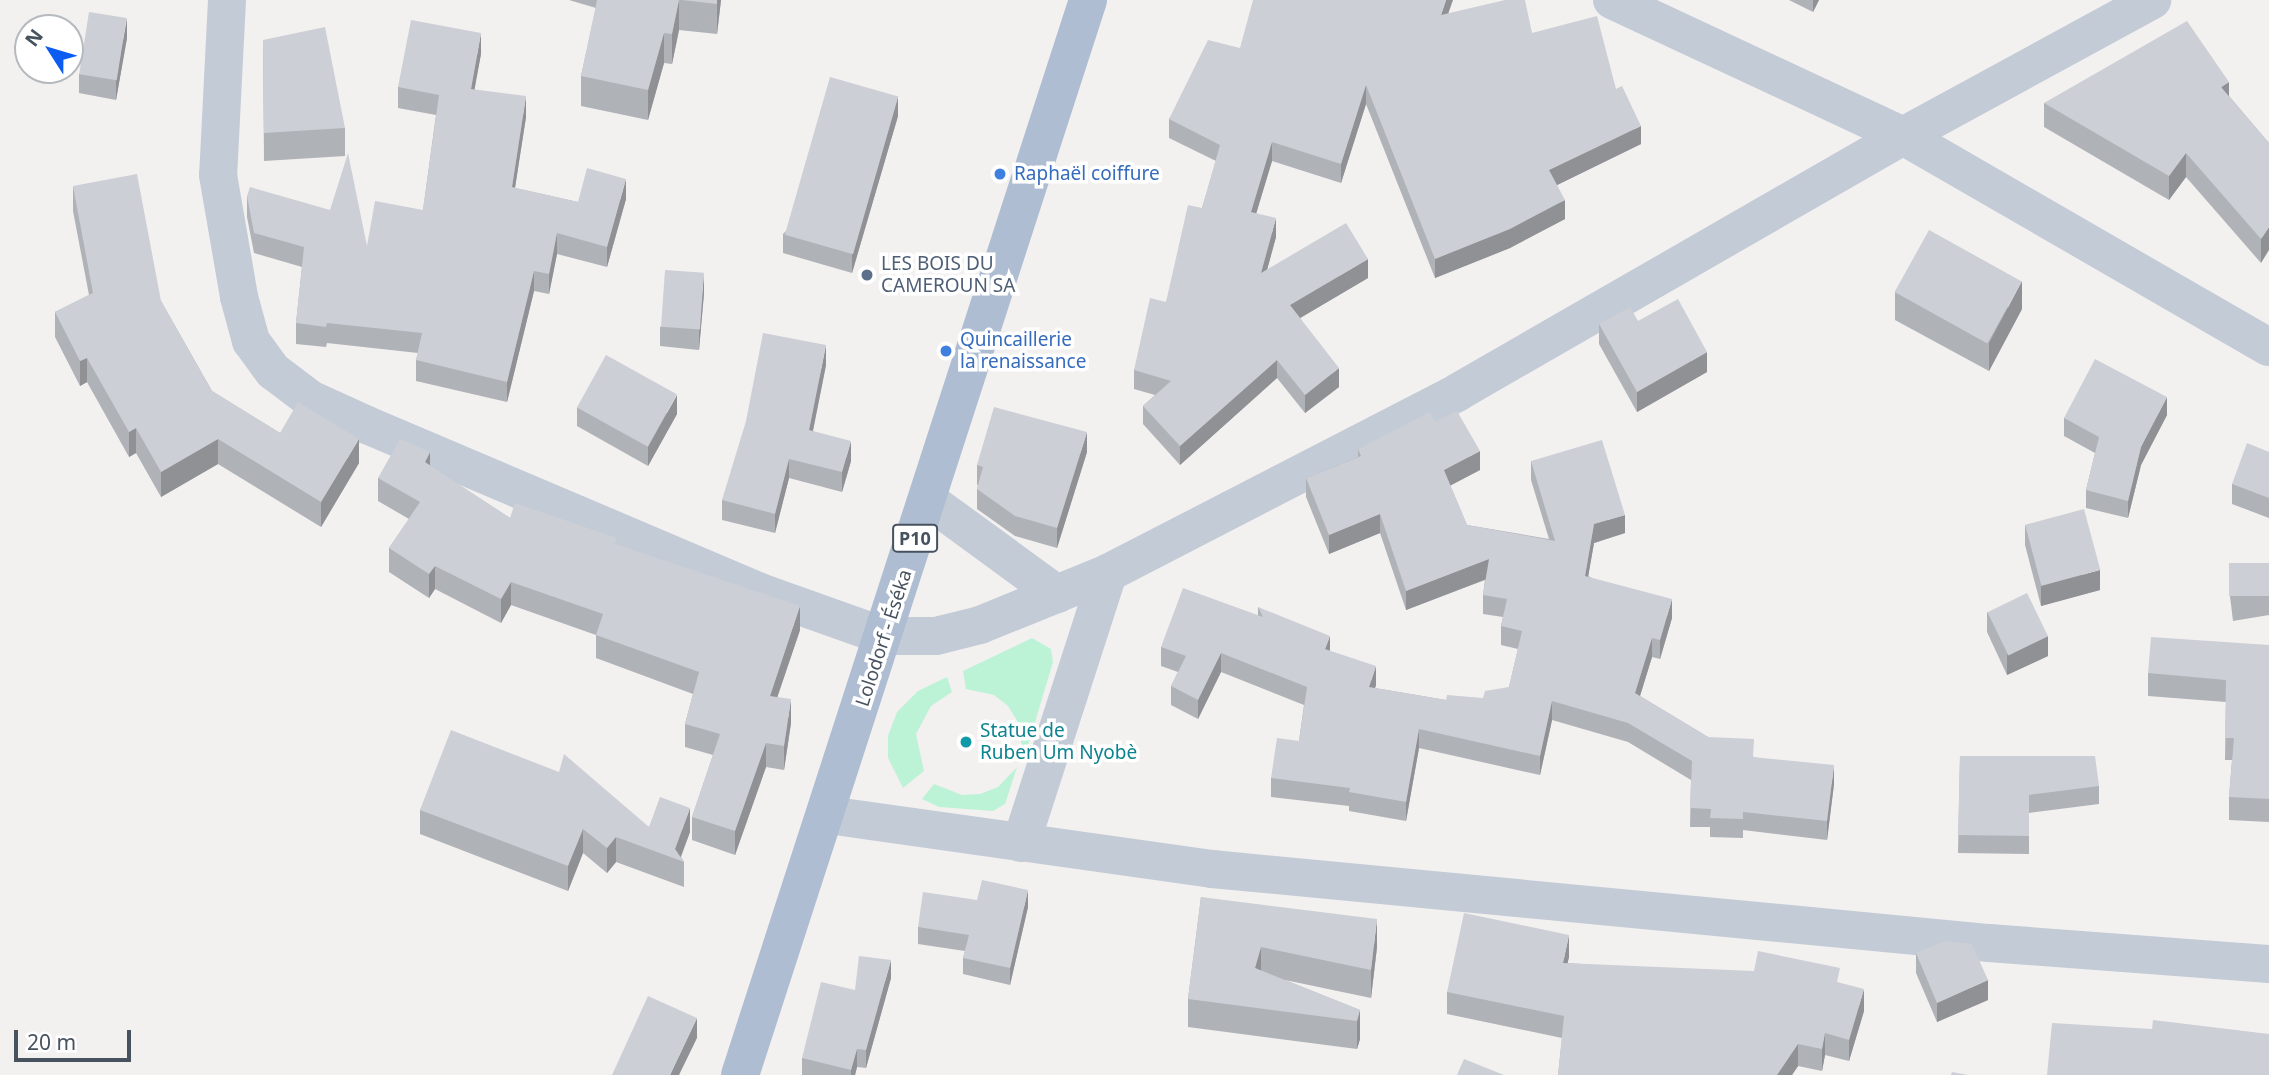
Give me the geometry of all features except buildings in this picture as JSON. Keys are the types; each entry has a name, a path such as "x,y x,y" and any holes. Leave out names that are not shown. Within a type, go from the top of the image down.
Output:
{"main road":[{"name":"Lolodorf - Éséka","path":"740,1075 828,816 1088,0"}],"street":[{"path":"227,0 218,175 251,341 272,371 310,399 367,425 768,595 884,636 936,636 980,625 1108,573 1458,392 1903,136 2152,0"},
{"path":"1612,0 1903,136 2269,347"},
{"path":"928,500 1057,594"},
{"path":"1021,843 1108,573"},
{"path":"828,816 1226,870 1989,943 2269,964"}],"green space":[{"path":"1032,638 1051,649 1053,662 1027,749 1022,748 1018,722 1008,706 994,695 966,689 963,671"},
{"path":"947,677 952,692 931,706 916,734 924,771 903,788 888,758 888,736 897,712 918,691"},
{"path":"1017,767 1005,804 993,811 939,807 922,799 934,784 962,795 980,794 998,787"}],"place":[{"name":"Raphaël coiffure","path":"1000,174"},
{"name":"LES BOIS DU CAMEROUN SA","path":"867,275"},
{"name":"Quincaillerie la renaissance","path":"946,351"},
{"name":"Statue de Ruben Um Nyobè","path":"966,742"}]}
